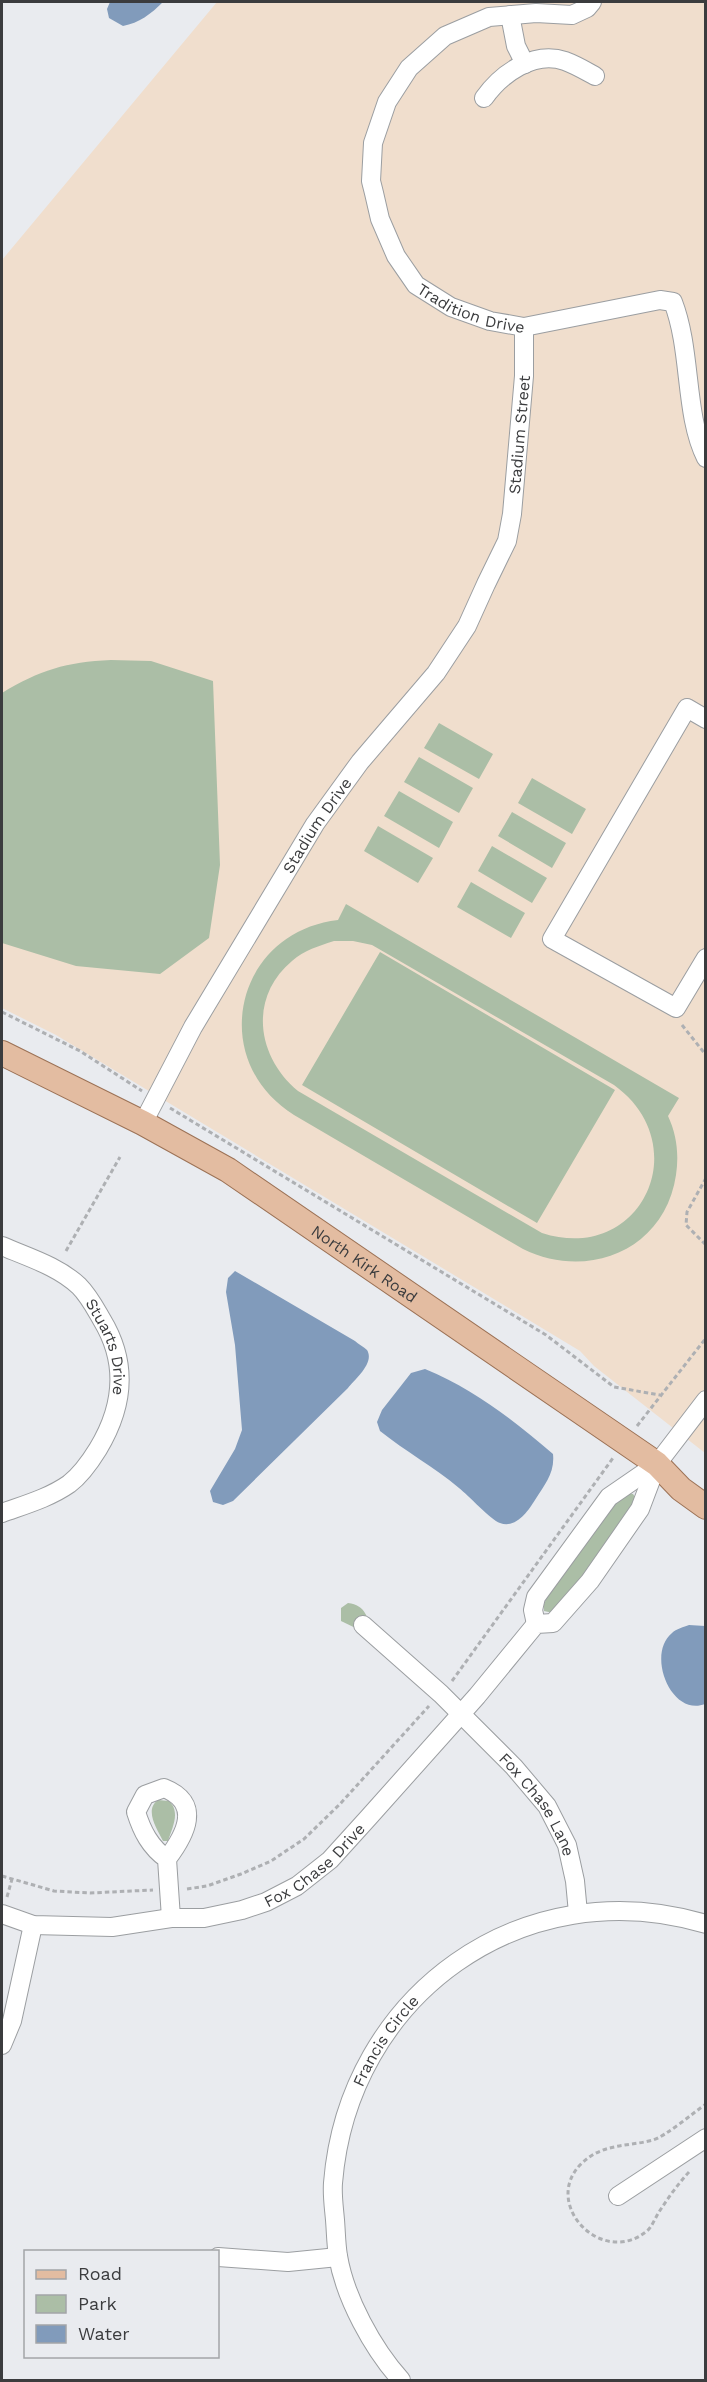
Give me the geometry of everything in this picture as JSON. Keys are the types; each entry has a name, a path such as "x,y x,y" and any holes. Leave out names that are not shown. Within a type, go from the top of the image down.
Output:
{"main road":[{"name":"North Kirk Road","path":"2,1053 143,1123 228,1170 657,1464 681,1489 705,1507"}],"street":[{"name":"Tradition Drive","path":"592,2 587,8 572,15 536,13 489,17 445,36 409,68 387,102 373,143 371,181 380,219 396,256 416,285 451,307 490,321 524,327 660,300 673,302 684,342 695,422 705,458"},
{"path":"510,15 516,46 525,64"},
{"path":"484,98 494,84 525,64 552,58 566,61 595,76"},
{"name":"Stadium Street","path":"507,541 512,514 524,376 524,327"},
{"name":"Stadium Drive","path":"143,1123 194,1028 315,824 360,762 436,673 467,626 507,541"},
{"path":"705,719 687,708 552,939 676,1008 705,958"},
{"name":"Stuarts Drive","path":"2,1246 53,1268 80,1288 90,1300 110,1333 118,1354 121,1389 113,1420 106,1436 82,1472 54,1492 2,1513"},
{"path":"536,1624 533,1610 536,1597 609,1497 657,1464 705,1400"},
{"name":"Fox Chase Drive","path":"2,1914 33,1925 112,1927 171,1918 204,1918 242,1910 266,1902 297,1886 330,1860 460,1715 536,1624 553,1623 590,1581 640,1509 657,1464"},
{"name":"Fox Chase Lane","path":"363,1625 441,1694 514,1767 547,1806 567,1845 575,1881 578,1913"},
{"path":"167,1858 171,1918"},
{"name":"Francis Circle","path":"401,2380 372,2340 350,2299 338,2256 333,2185 340,2132 354,2090 379,2043 419,1992 465,1956 515,1931 552,1918 578,1913 623,1910 666,1915 705,1924"},
{"path":"2,2045 12,2021 33,1925"},
{"path":"618,2196 705,2138"},
{"path":"219,2258 288,2262 338,2256"}],"path":[{"path":"2,1012 80,1051 546,1335 614,1387 660,1395"},
{"path":"680,1023 705,1054"},
{"path":"66,1251 120,1157"},
{"path":"705,1178 687,1212 686,1225 705,1245"},
{"path":"2,1876 54,1891 90,1893 207,1886 271,1861 304,1839 340,1804 441,1694 473,1654 528,1574 625,1442 705,1338"},
{"path":"8,1897 12,1879"}],"shaded area":[{"path":"217,2 705,2 705,1453 594,1366 580,1351 56,1035 2,1008 2,260"}],"green space":[{"path":"111,660 151,661 213,681 220,865 209,938 160,974 76,966 2,943 2,693 29,678 67,665"},
{"path":"439,723 493,754 479,779 424,748"},
{"path":"419,757 473,788 459,813 404,782"},
{"path":"532,778 586,809 572,834 518,803"},
{"path":"399,791 453,822 439,848 384,816"},
{"path":"512,812 566,843 552,868 498,836"},
{"path":"378,826 433,858 418,883 364,851"},
{"path":"492,846 547,878 532,903 478,871"},
{"path":"471,882 525,913 511,938 457,907"},
{"path":"346,904 679,1098 668,1116 675,1138 677,1160 676,1175 669,1201 657,1223 640,1240 620,1252 597,1259 573,1261 548,1258 523,1249 294,1115 266,1091 249,1063 242,1032 244,1001 256,972 275,948 303,930 338,920","holes":["334,941 353,941 372,945 614,1085 639,1110 652,1138 654,1167 646,1194 630,1216 607,1232 577,1238 542,1233 298,1091 284,1077 266,1045 263,1027 264,1009 269,992 278,976 302,954"]},
{"path":"380,952 615,1090 537,1223 302,1085"},
{"path":"626,1493 633,1494 637,1500 632,1509 560,1606 553,1613 544,1611 544,1604 549,1593 620,1497"},
{"path":"348,1603 362,1609 373,1632 368,1634 341,1621 341,1608"},
{"path":"158,1800 169,1801 173,1805 175,1815 168,1841 163,1841 153,1820 152,1809"}],"water":[{"path":"110,2 163,2 134,23 123,26 109,18 107,9"},
{"path":"235,1271 355,1341 367,1350 369,1355 363,1370 348,1388 233,1501 223,1505 213,1502 210,1491 235,1449 242,1430 235,1345 226,1292 228,1278"},
{"path":"425,1369 460,1386 492,1406 553,1454 551,1473 546,1483 521,1518 506,1524 496,1521 449,1480 380,1431 377,1422 382,1410 411,1373"},
{"path":"689,1625 705,1626 705,1704 693,1706 682,1701 673,1693 666,1681 661,1655 672,1633"}]}
